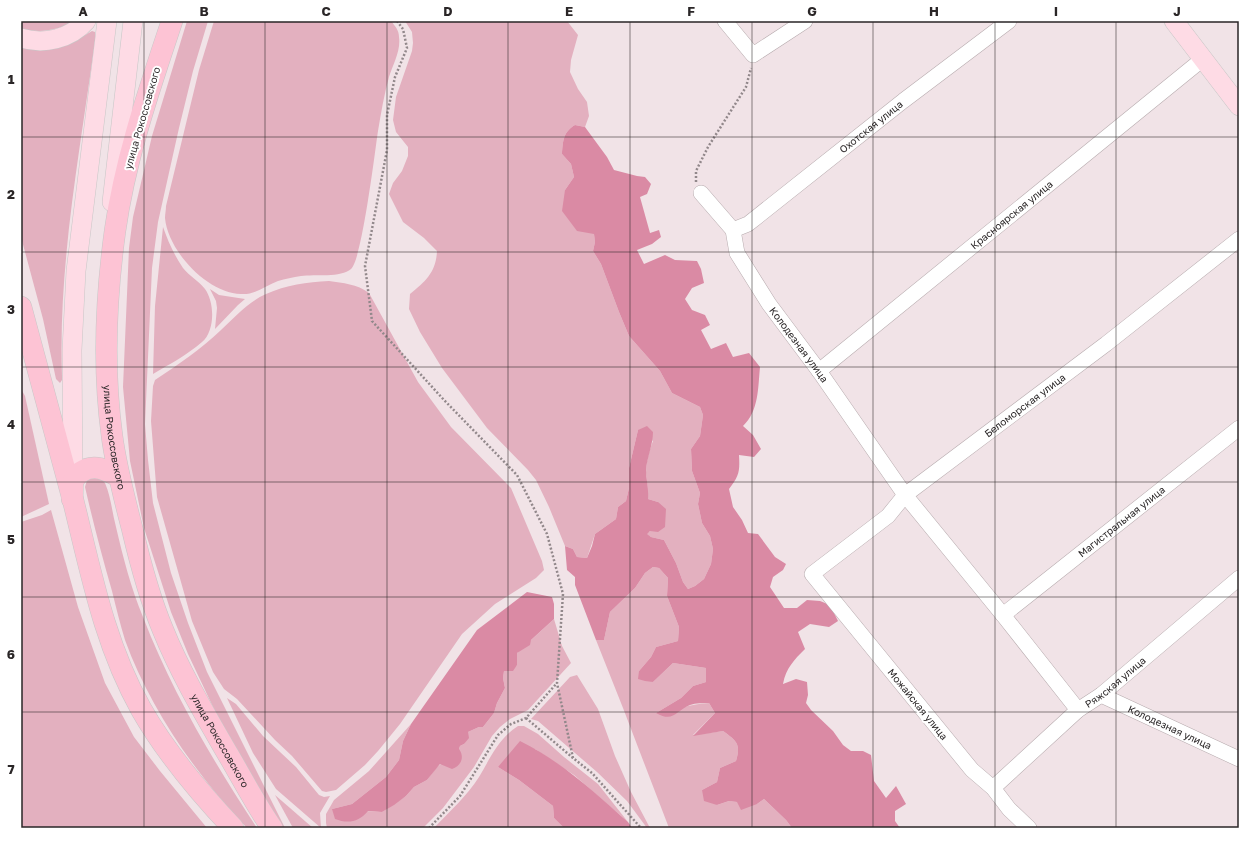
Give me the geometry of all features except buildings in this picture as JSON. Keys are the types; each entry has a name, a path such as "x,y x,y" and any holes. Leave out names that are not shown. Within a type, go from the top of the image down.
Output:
{"highway":[{"name":"улица Рокоссовского","path":"172,21 148,94 125,175 115,229 108,281 107,369 112,435 119,477 144,574 162,629 195,697 272,828"},
{"path":"21,307 73,490 93,582 108,636 140,708 162,743 184,773 233,828"},
{"path":"73,490 77,475 89,468 108,470 119,477"}],"main road":[{"path":"21,38 37,41 59,38 69,35 79,29 86,21"},
{"path":"73,490 72,350 76,272 107,21"},
{"path":"1174,21 1204,58 1239,106"},
{"path":"108,281 115,172 133,22"}],"street":[{"path":"726,21 753,55 805,21"},
{"name":"Охотская улица","path":"733,230 748,224 903,101 1009,21"},
{"name":"Красноярская улица","path":"820,371 1204,58"},
{"path":"701,193 733,230"},
{"name":"Колодезная улица","path":"733,230 737,253 769,304 820,371 905,495 1078,710"},
{"name":"Беломорская улица","path":"812,574 888,516 905,495 1106,344 1239,239"},
{"name":"Магистральная улица","path":"1003,615 1239,428"},
{"name":"Можайская улица","path":"812,574 972,770 993,788 1009,809 1029,828"},
{"name":"Ряжская улица","path":"993,788 1078,710 1101,695 1236,585"},
{"name":"Колодезная улица","path":"1101,695 1239,759"}],"path":[{"path":"397,21 403,29 407,48 395,77 387,115 387,150 365,266 372,321 444,400 517,475 547,534 563,594 557,683 573,758"},
{"path":"701,193 696,181 696,172 708,147 746,87 752,66 753,55"},
{"path":"429,828 460,796 498,736 511,724 526,718 557,683"},
{"path":"526,718 592,773 641,828"}],"shaded area":[{"path":"21,21 74,21 55,29 35,31 21,29"},
{"path":"187,21 208,21 193,71 179,128 158,222 152,268 145,424 153,503 171,573 207,672 285,828 282,828 222,726 188,654 171,612 144,528 130,461 123,387 129,248 133,217 152,136"},
{"path":"214,21 391,21 398,30 399,47 389,77 383,104 364,227 355,261 351,269 347,272 334,275 307,275 292,277 278,281 255,292 246,294 228,292 215,286 191,268 173,244 165,218 166,206 199,70"},
{"path":"405,21 567,21 578,35 571,60 570,72 578,89 587,102 589,116 585,127 575,125 564,137 562,154 571,164 574,177 565,190 594,233 595,242 593,251 601,264 629,336 660,371 672,393 700,407 703,415 700,436 691,449 692,471 700,493 698,504 702,523 710,536 713,549 711,564 704,579 695,586 688,589 683,582 676,563 664,540 651,537 646,534 650,531 658,502 648,499 646,469 653,441 638,430 629,468 629,488 626,501 618,507 616,519 595,534 587,558 577,557 573,549 565,546 536,480 487,428 442,368 420,332 409,309 410,294 429,276 435,265 437,251 424,238 403,222 389,194 393,183 402,171 408,156 408,147 396,132 393,120 396,97 412,51 413,43 412,32"},
{"path":"92,31 95,32 95,41 71,208 63,292 62,380 60,383 56,379 43,319 21,237 21,48 32,49 72,43"},
{"path":"575,125 585,127 607,157 614,170 645,177 651,184 647,194 640,197 650,233 659,230 661,237 652,244 637,250 644,264 665,255 675,260 697,261 701,269 704,283 692,288 685,299 692,310 705,315 710,325 701,330 711,349 726,343 733,357 749,353 760,367 755,406 748,420 743,426 753,435 761,449 754,457 739,455 738,474 729,489 733,507 742,520 748,533 758,534 775,557 786,564 783,570 773,577 770,587 784,608 797,608 807,600 820,601 830,605 838,621 829,627 810,624 798,632 805,649 788,669 783,684 796,679 807,682 808,695 806,703 811,710 833,731 843,745 851,751 863,751 871,755 874,781 886,798 896,786 906,804 895,811 895,821 900,828 792,828 786,820 764,799 757,804 741,810 737,802 729,801 717,805 704,801 702,790 717,782 720,768 736,761 738,747 735,740 723,731 693,736 715,713 709,703 697,703 690,705 674,715 667,717 656,713 681,698 693,686 706,682 706,668 673,663 653,682 638,679 639,671 651,657 656,647 678,641 679,627 667,596 668,578 659,568 653,567 645,573 635,588 610,612 604,640 596,640 575,585 575,577 567,570 565,546 573,549 577,557 587,558 595,534 616,519 618,507 626,501 629,488 629,468 638,430 647,426 653,432 646,470 648,499 658,502 666,509 665,527 658,532 650,531 647,534 651,537 664,540 676,563 683,582 688,589 704,579 711,564 713,549 710,536 702,523 698,504 700,493 692,471 691,449 700,436 703,415 700,407 672,393 660,371 629,336 601,264 593,251 595,242 594,234 577,231 562,211 565,190 574,177 571,164 562,154 564,137"},
{"path":"163,227 183,268 205,289 211,302 212,317 209,331 202,342 153,374 155,306"},
{"path":"329,281 355,286 369,293 418,382 451,427 511,488 542,561 544,570 536,578 495,604 462,634 400,724 378,751 365,765 336,790 326,792 322,791 292,756 237,699 224,689 213,672 192,621 157,497 151,421 153,386 155,380 181,363 205,344 248,305 259,297 281,288 305,283"},
{"path":"210,289 219,295 245,299 215,329 217,308 216,301"},
{"path":"21,389 25,396 49,504 21,517"},
{"path":"91,476 101,478 105,483 109,494 121,550 131,584 154,645 194,726 257,828 247,828 228,808 193,764 161,716 135,666 121,628 88,500 85,487 87,480"},
{"path":"51,510 78,607 105,683 134,737 207,828 21,828 21,522 42,515"},
{"path":"653,567 659,568 668,578 667,596 679,627 678,641 656,647 651,657 639,671 653,682 673,663 706,668 706,682 693,686 681,698 656,713 709,703 715,713 693,735 723,731 735,740 738,751 736,761 720,768 717,782 702,790 717,805 729,801 757,804 764,799 786,820 792,828 669,828 596,640 604,640 610,612 635,588 645,573"},
{"path":"527,592 552,597 554,604 554,619 531,640 530,645 517,653 517,665 513,671 504,671 503,678 505,688 497,703 494,713 483,727 479,727 468,732 469,738 460,746 459,749 462,758 458,766 452,769 440,764 427,780 414,787 406,796 382,812 368,811 361,818 349,822 335,819 332,809 352,804 386,777 399,760 403,741 411,724 477,630"},
{"path":"554,619 562,646 571,663 528,710 510,719 500,727 492,736 474,767 443,808 423,828 327,828 326,814 334,800 369,771 411,724 403,741 399,760 386,777 352,804 332,809 382,812 406,796 414,787 427,780 436,768 464,744 468,732 479,727 483,727 494,713 497,703 505,688 503,678 504,671 517,665 517,653"},
{"path":"577,675 598,709 615,756 631,792 650,828 647,828 627,801 597,772 538,721 531,719 570,677"},
{"path":"227,698 236,704 263,736 296,767 319,795 324,797 330,796 320,813 321,828 276,789 253,753"},
{"path":"518,726 524,726 538,734 598,784 628,822 574,775 535,749 498,767 519,780 553,806 554,818 564,828 434,828 469,791 500,743"},
{"path":"520,741 549,758 577,778 628,822 632,828 564,828 554,818 553,806 519,780 498,767"},
{"path":"275,795 313,828 293,828"}]}
